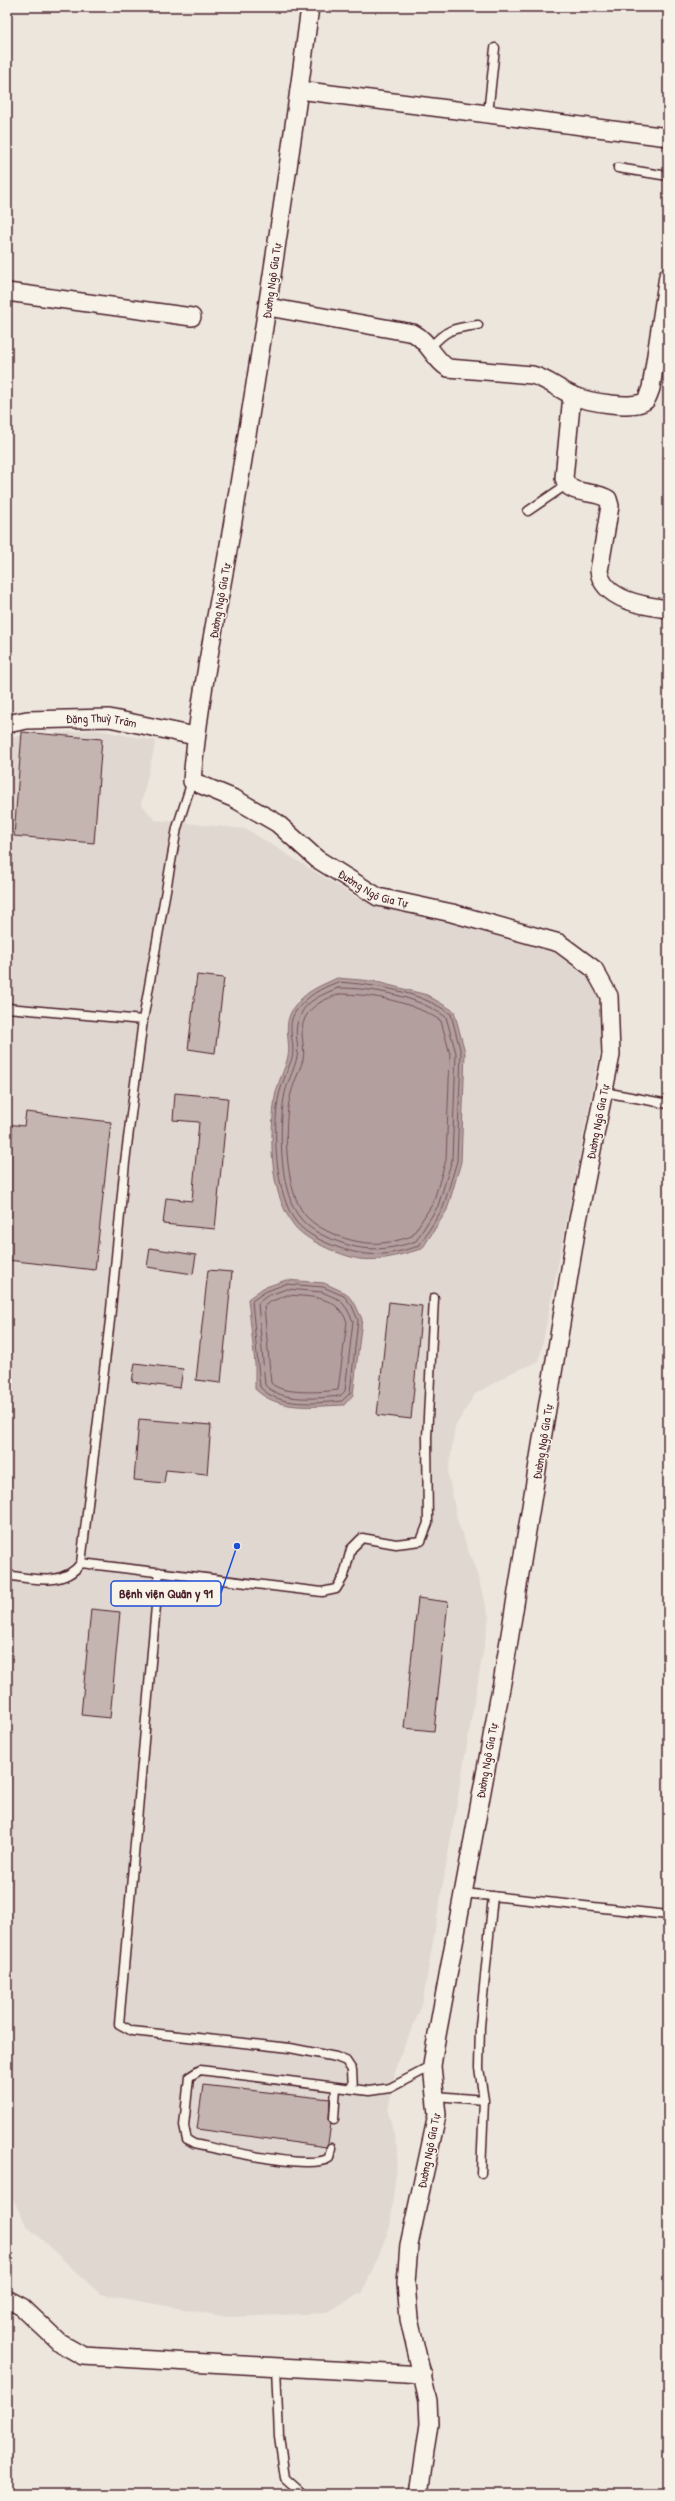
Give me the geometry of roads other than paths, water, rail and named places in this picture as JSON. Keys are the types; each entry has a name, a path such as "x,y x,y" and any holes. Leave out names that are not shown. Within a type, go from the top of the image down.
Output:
{"street":[{"name":"Đường Ngô Gia Tự","path":"310,7 268,307 219,612 195,736 192,781 235,799 277,823 317,859 378,897 452,913 559,944 594,969 609,996 611,1055 578,1220 542,1448 432,2066 437,2115 434,2135 409,2245 406,2283 409,2319 424,2375 429,2424 419,2494"},
{"path":"299,90 668,137"},
{"path":"268,307 413,333 422,338 440,362 448,368 532,375 544,378 572,395 598,403 637,404 646,400 651,388 663,337 668,276"},
{"path":"7,292 192,317"},
{"path":"572,395 564,478 566,485 572,489 602,495 608,499 610,506 599,571 600,579 606,586 627,600 668,609"},
{"name":"Đặng Thuỳ Trâm","path":"7,724 27,720 109,718 195,736"},
{"path":"7,2299 22,2307 60,2343 83,2356 424,2375"}],"lane":[{"path":"488,114 495,48"},
{"path":"618,168 668,176"},
{"path":"430,348 442,334 453,328 478,325"},
{"path":"528,511 566,485"},
{"path":"7,1576 60,1579 74,1573 81,1564 110,1320 125,1162 143,1020 177,828 192,781"},
{"path":"7,1008 143,1020"},
{"path":"604,1092 668,1104"},
{"path":"81,1564 322,1592 336,1589 344,1576 351,1549 362,1538 396,1544 420,1541 428,1523 427,1437 434,1298"},
{"path":"159,1572 119,2024 132,2031 290,2048 336,2057 346,2061 352,2070 353,2089"},
{"path":"463,1893 668,1915"},
{"path":"481,2173 484,2100 479,2068 480,2026 493,1896"},
{"path":"331,2148 329,2158 317,2162 282,2160 194,2144 187,2140 184,2126 189,2077 200,2070 369,2091 390,2088 432,2066"},
{"path":"334,2119 336,2087"},
{"path":"436,2096 484,2100"},
{"path":"276,2367 279,2436 285,2478 303,2494"}],"water":[{"path":"337,978 373,981 427,995 454,1011 465,1052 461,1162 447,1210 422,1249 399,1255 367,1260 351,1257 332,1250 313,1241 298,1230 285,1210 279,1195 273,1162 272,1129 276,1092 289,1051 288,1021 293,1009 302,998 318,987"},
{"path":"286,1280 324,1283 346,1293 355,1304 362,1319 353,1395 344,1405 297,1406 275,1401 264,1396 255,1389 255,1364 248,1299 263,1288"}],"place":[{"name":"Bệnh viện Quân y 91","path":"237,1546"}]}
